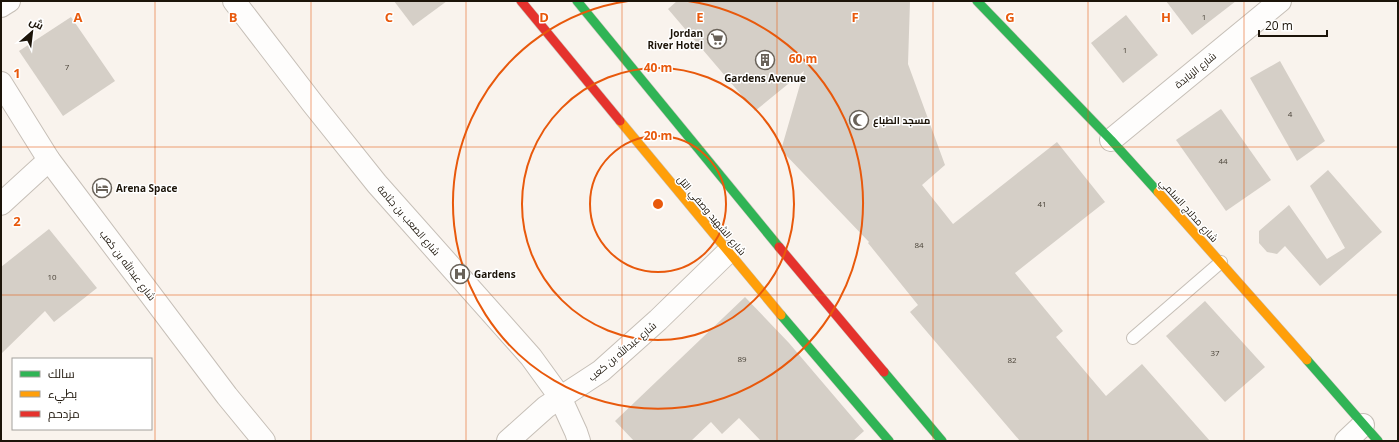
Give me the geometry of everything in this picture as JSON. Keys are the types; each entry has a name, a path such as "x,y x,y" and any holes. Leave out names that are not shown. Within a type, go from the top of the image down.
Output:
{"main road":[{"name":"شارع الشهيد وصفي التل","path":"521,1 728,252 889,441"},
{"path":"577,1 777,244 942,441"},
{"name":"شارع مدلاج السلمي","path":"977,1 1111,140 1221,262 1378,441"}],"street":[{"path":"1,6 9,1"},
{"name":"شارع الصعب بن جثامة","path":"234,1 377,184 531,357 560,397 579,441"},
{"name":"شارع الزبابدة","path":"1111,140 1258,9 1280,1"},
{"name":"شارع عبدالله بن كعب","path":"1,83 49,160 228,396 264,441"},
{"path":"1,204 49,160"},
{"name":"شارع عبدالله بن كعب","path":"508,441 546,406 601,371 616,359 728,252"},
{"path":"1346,441 1363,425"}],"lane":[{"path":"1133,338 1221,262"}],"building":[{"path":"394,1 447,1 413,26"},
{"path":"677,1 910,1 908,64 945,165 922,185 953,224 1057,142 1105,202 1015,273 1063,331 1056,337 1106,396 1142,364 1210,441 1020,441 910,312 918,305 868,243 869,242 781,150 804,71 755,111 668,9"},
{"path":"1166,1 1236,1 1192,35"},
{"path":"1126,15 1158,55 1123,83 1091,43"},
{"path":"71,17 115,81 63,116 19,51"},
{"path":"1280,61 1325,141 1297,161 1250,78"},
{"path":"1221,109 1271,180 1226,211 1176,140"},
{"path":"1328,170 1382,232 1320,286 1285,246 1277,254 1267,252 1259,243 1259,231 1289,205 1327,259 1345,248 1310,186"},
{"path":"49,229 97,288 54,322 45,311 1,354 1,267"},
{"path":"745,297 789,343 864,431 853,441 761,441 739,418 722,434 711,422 691,441 634,441 615,421"},
{"path":"1205,301 1265,367 1225,402 1166,336"}],"traffic: fast":[{"path":"577,1 779,247"},
{"path":"977,1 1111,140 1158,192"},
{"path":"781,315 889,441"},
{"path":"1307,360 1378,441"},
{"path":"884,372 942,441"}],"traffic: slow":[{"path":"620,121 781,315"},
{"path":"1158,192 1307,360"}],"traffic: jam":[{"path":"521,1 620,121"},
{"path":"779,247 884,372"}],"place":[{"name":"Jordan River Hotel","path":"717,39"},
{"name":"Gardens Avenue","path":"765,60"},
{"name":"مسجد الطباع","path":"859,120"},
{"name":"Arena Space","path":"102,188"},
{"name":"Gardens","path":"460,274"}]}
